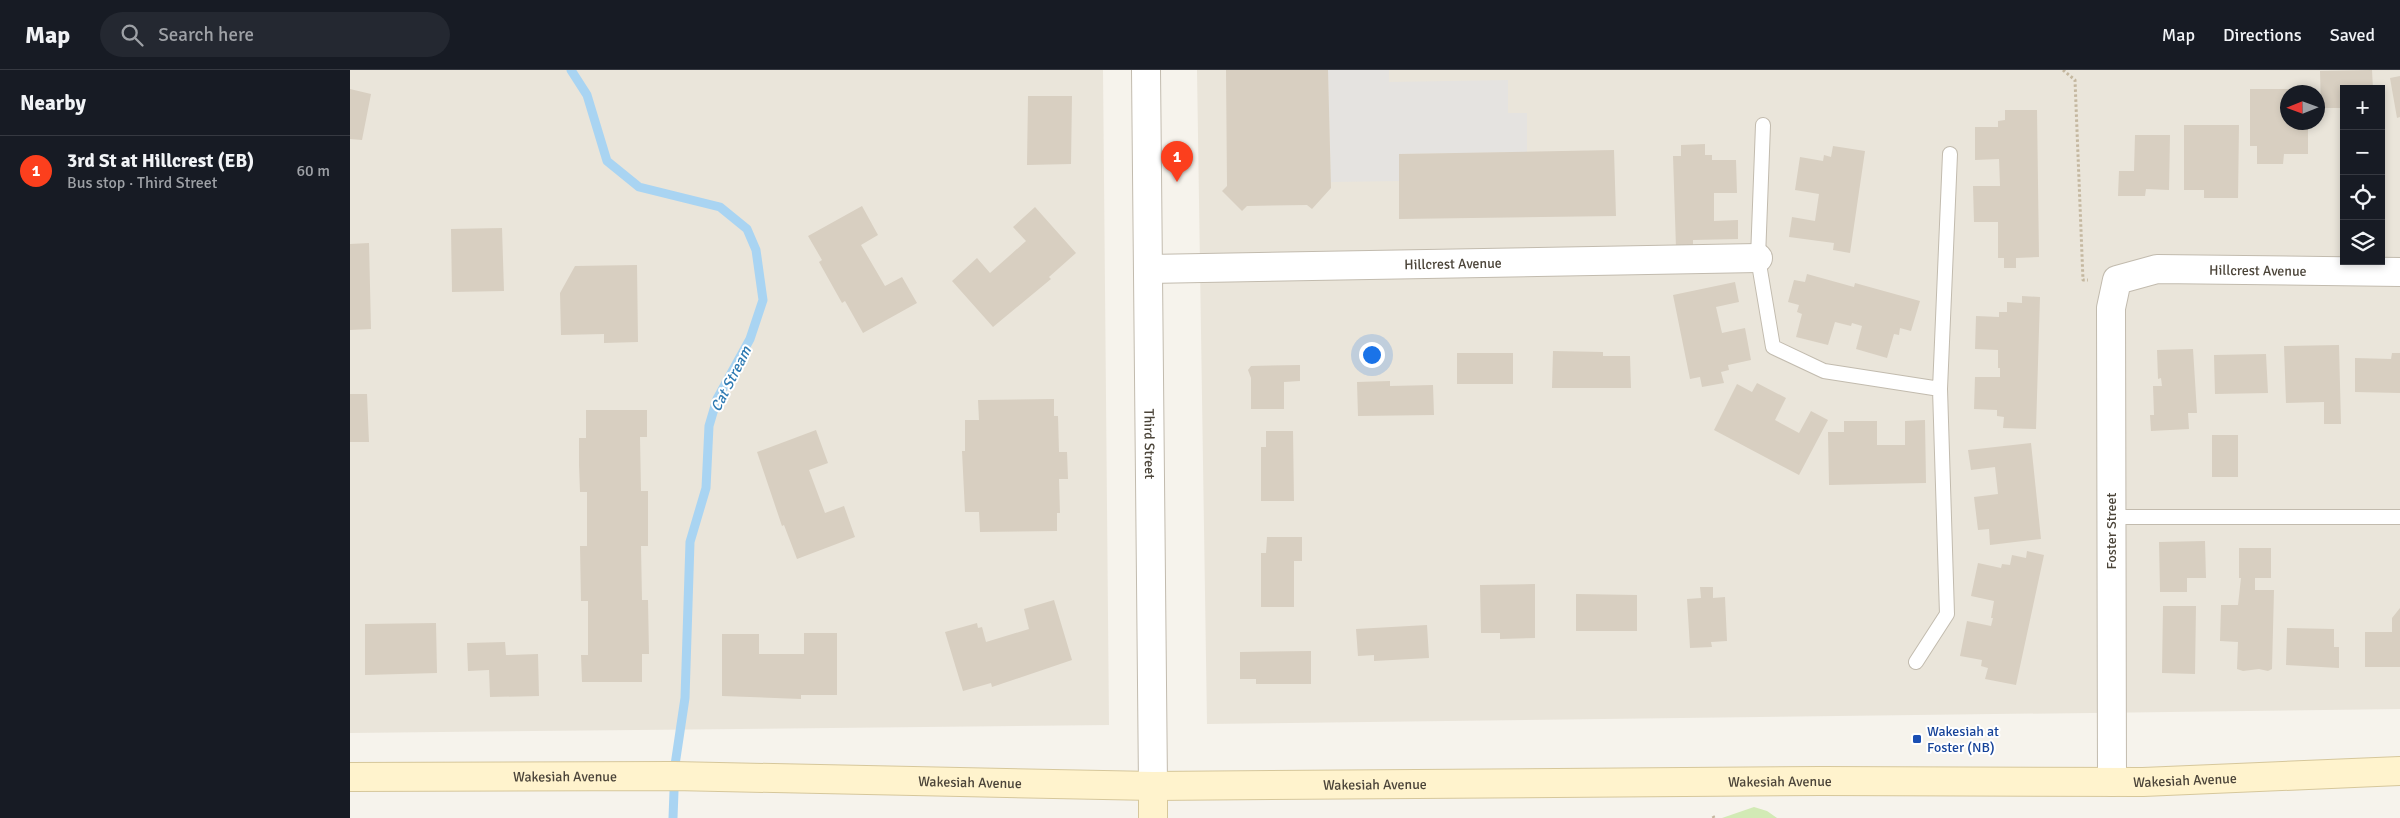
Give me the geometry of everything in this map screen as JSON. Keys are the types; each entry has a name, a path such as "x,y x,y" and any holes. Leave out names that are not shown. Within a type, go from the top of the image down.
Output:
{"main road":[{"name":"Wakesiah Avenue","path":"350,777 674,776 1152,786 1821,781 2112,782 2400,771"},
{"name":"Third Street","path":"1152,786 1153,818"}],"street":[{"name":"Third Street","path":"1146,70 1152,786"},
{"name":"Hillcrest Avenue","path":"1148,269 1758,258"},
{"name":"Hillcrest Avenue","path":"2117,280 2157,270 2400,272"},
{"name":"Foster Street","path":"2112,782 2111,308 2117,280"}],"lane":[{"path":"1763,125 1758,258 1774,347 1824,371 1940,389"},
{"path":"1916,662 1946,614 1940,389 1950,154"},
{"path":"2111,517 2400,517"}],"path":[{"path":"2063,70 2075,80 2083,280 2117,280"}],"shaded area":[{"path":"350,70 1103,70 1109,725 350,733"},
{"path":"1197,70 2400,70 2400,709 1207,724"},
{"path":"1328,70 1389,70 1389,82 1508,80 1508,113 1527,113 1527,152 1399,154 1400,181 1331,182"}],"green space":[{"path":"1754,807 1767,811 1777,818 1722,818"}],"building":[{"path":"1226,70 1328,70 1331,188 1312,209 1307,205 1247,206 1242,211 1222,191 1227,186"},
{"path":"2372,70 2373,85 2340,85 2340,108 2325,108 2325,85 2320,85 2320,71"},
{"path":"2400,76 2400,117 2397,118 2390,78"},
{"path":"350,89 371,94 362,140 350,139"},
{"path":"2250,89 2280,89 2280,130 2308,130 2308,154 2284,154 2283,164 2257,164 2257,146 2250,146"},
{"path":"1028,96 1072,96 1071,164 1027,165"},
{"path":"2005,110 2037,110 2039,257 2016,258 2016,268 2004,268 2004,258 1998,258 1998,222 1974,222 1973,186 2000,186 1999,159 1975,160 1975,127 1998,127 1998,121 2005,120"},
{"path":"2184,125 2239,125 2238,198 2204,198 2204,190 2184,190"},
{"path":"2135,135 2170,135 2169,190 2146,189 2145,196 2118,196 2119,171 2134,171"},
{"path":"1705,144 1705,155 1712,155 1712,160 1736,160 1737,193 1714,193 1714,221 1738,220 1738,239 1693,240 1693,248 1676,248 1673,156 1681,156 1681,145"},
{"path":"1833,146 1865,151 1850,253 1833,250 1834,243 1789,237 1792,217 1815,221 1819,194 1795,190 1800,157 1823,161 1824,155 1831,157"},
{"path":"1614,150 1616,216 1399,219 1399,154"},
{"path":"862,206 878,235 861,245 885,286 902,277 917,303 863,333 845,301 842,303 819,262 822,260 808,236"},
{"path":"1035,207 1076,253 1049,277 1051,279 993,327 952,281 977,258 990,273 1026,241 1013,227"},
{"path":"502,228 504,291 452,292 451,229"},
{"path":"369,243 371,329 350,330 350,244"},
{"path":"637,265 638,342 604,343 604,334 561,335 560,293 575,266"},
{"path":"1807,274 1854,287 1855,283 1920,301 1911,331 1900,328 1899,335 1894,334 1887,358 1856,349 1862,326 1852,323 1851,326 1835,322 1828,345 1796,337 1802,314 1797,312 1799,305 1788,302 1794,280 1805,282"},
{"path":"1735,282 1739,302 1716,307 1722,333 1745,328 1751,360 1728,365 1729,370 1721,372 1724,383 1702,387 1700,377 1690,379 1673,295"},
{"path":"2022,296 2040,297 2036,429 2003,428 2004,417 1997,416 1997,410 1974,409 1975,377 2000,377 1998,350 1975,349 1976,316 1999,317 1999,312 2007,312 2007,302 2022,303"},
{"path":"2339,345 2341,424 2324,424 2324,402 2286,403 2284,346"},
{"path":"2193,349 2197,413 2188,413 2189,429 2151,431 2150,415 2154,415 2153,386 2162,386 2161,378 2158,379 2157,350"},
{"path":"1553,351 1603,352 1603,356 1630,356 1631,388 1552,388"},
{"path":"1457,353 1513,353 1513,384 1457,384"},
{"path":"2392,353 2400,353 2400,393 2355,392 2355,358 2391,359"},
{"path":"2266,354 2268,393 2215,394 2214,355"},
{"path":"1300,365 1300,381 1284,382 1284,409 1251,409 1251,378 1248,370 1251,366"},
{"path":"1390,381 1390,386 1433,385 1434,415 1358,416 1357,382"},
{"path":"1757,383 1786,398 1775,420 1799,433 1811,411 1828,420 1799,475 1714,430 1737,384 1752,392"},
{"path":"350,394 367,394 369,442 350,442"},
{"path":"1054,399 1054,416 1058,416 1059,452 1067,452 1068,479 1059,479 1060,513 1057,513 1057,531 980,532 979,512 965,512 962,451 965,451 965,420 979,420 978,400"},
{"path":"586,410 647,410 647,437 640,437 641,491 648,491 648,546 641,546 642,600 648,600 649,654 642,654 642,682 582,682 581,655 588,655 588,601 581,601 580,546 587,546 587,492 580,492 579,438 586,438"},
{"path":"1925,420 1926,483 1829,485 1828,432 1844,432 1844,421 1877,421 1877,445 1905,445 1905,421"},
{"path":"816,430 828,463 809,470 825,513 844,506 855,537 797,559 784,525 782,526 757,452"},
{"path":"1266,431 1293,431 1294,501 1261,501 1261,447 1266,447"},
{"path":"2212,435 2238,435 2238,477 2212,477"},
{"path":"2031,443 2041,539 1990,545 1989,529 1978,530 1974,497 1998,494 1995,467 1971,470 1968,450"},
{"path":"1267,537 1302,537 1302,561 1294,561 1294,607 1261,607 1261,553 1266,553"},
{"path":"2205,541 2206,578 2187,578 2187,592 2160,592 2159,542"},
{"path":"2239,548 2271,548 2271,578 2255,578 2255,590 2274,590 2272,669 2268,671 2259,669 2243,671 2237,669 2238,642 2220,641 2221,605 2238,605 2241,578 2239,578"},
{"path":"2027,551 2044,555 2016,685 1985,679 1988,668 1981,666 1982,660 1960,656 1967,621 1991,626 1993,618 1991,618 1994,601 1971,596 1978,563 2001,568 2002,564 2010,565 2012,555 2026,558"},
{"path":"1535,584 1535,638 1500,639 1500,633 1481,633 1480,585"},
{"path":"1700,587 1713,587 1713,598 1725,597 1727,641 1711,642 1712,647 1690,648 1687,599 1701,598"},
{"path":"1576,594 1637,595 1637,631 1576,631"},
{"path":"1054,600 1072,660 992,687 991,683 963,691 945,632 977,623 978,628 982,627 986,642 1029,629 1024,609"},
{"path":"2163,606 2196,606 2195,674 2162,673"},
{"path":"2400,608 2400,667 2365,667 2365,632 2392,632 2392,618"},
{"path":"436,623 437,673 365,675 365,624"},
{"path":"1427,625 1429,658 1374,661 1374,655 1358,656 1356,629"},
{"path":"2287,628 2334,629 2334,647 2339,647 2339,668 2286,665"},
{"path":"804,633 837,633 837,695 801,695 801,699 722,696 722,634 759,634 759,654 804,654"},
{"path":"505,642 506,655 538,654 539,696 490,697 489,670 468,671 467,643"},
{"path":"1311,651 1311,684 1256,684 1256,679 1240,679 1240,652"}],"waterway":[{"name":"Cat Stream","path":"571,70 587,95 607,161 639,187 720,207 747,229 756,250 763,300 750,339 717,399 709,426 706,488 690,542 685,698 675,765 673,818"}],"place":[{"name":"3rd St at Hillcrest (EB)","path":"1177,182"},
{"name":"Wakesiah at Foster (NB)","path":"1917,739"}]}
